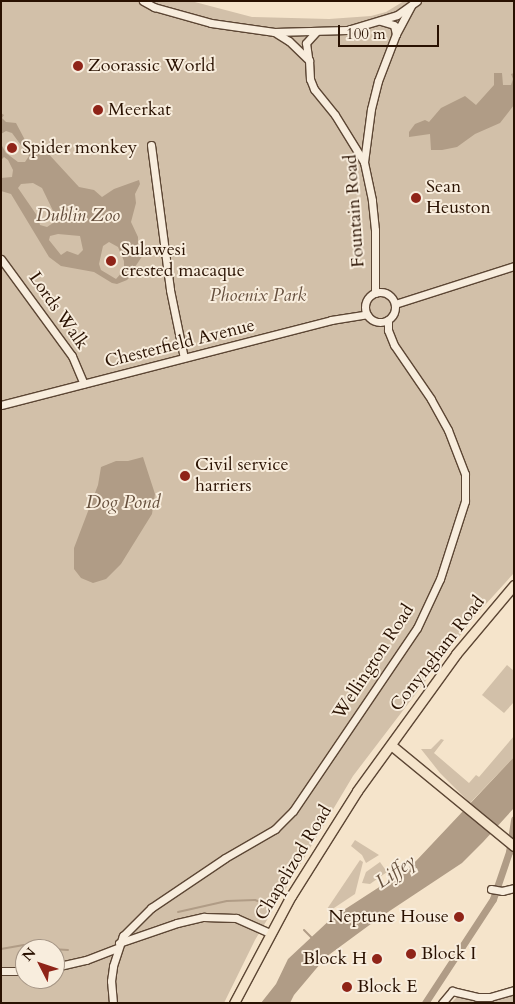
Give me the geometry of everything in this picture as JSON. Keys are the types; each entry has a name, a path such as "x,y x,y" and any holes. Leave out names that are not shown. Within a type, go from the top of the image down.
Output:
{"main road":[{"name":"Conyngham Road","path":"391,745 456,654 514,585"},
{"path":"391,745 512,845"},
{"name":"Chapelizod Road","path":"234,1003 270,933 314,858 357,791 391,745"}],"street":[{"path":"143,1 154,7 211,23 274,32 347,30 381,21 412,3"},
{"name":"Fountain Road","path":"375,293 375,230 372,200 364,162 366,137 378,81 396,34 412,3"},
{"path":"381,21 394,25 396,34"},
{"path":"274,32 289,41 309,60"},
{"path":"316,32 306,42 310,79 314,89 335,115 338,123 364,162"},
{"path":"351,143 360,144 366,137"},
{"path":"151,145 170,290 184,358"},
{"name":"Lords Walk","path":"1,259 72,356 84,384"},
{"path":"395,304 514,266"},
{"path":"375,293 390,295 395,304 394,313 388,320 379,322 367,314 366,301 375,293"},
{"name":"Chesterfield Avenue","path":"1,405 331,320 367,314"},
{"name":"Wellington Road","path":"118,946 131,926 151,908 225,858 275,829 293,811 417,628 440,579 465,501 465,474 448,430 431,399 394,345 388,330 388,320"},
{"path":"491,889 502,891 514,888"},
{"path":"65,965 86,960 193,918 229,917 270,933"},
{"path":"113,1003 111,981 118,946"},
{"path":"1,971 15,971"},
{"path":"442,1003 452,991 477,997 490,997 514,990"}],"green space":[{"name":"Phoenix Park","path":"1,1 191,1 252,17 329,19 371,16 386,12 404,1 514,1 514,573 475,616 353,776 255,940 224,1003 1,1003"},
{"path":"507,665 514,671 514,702 504,713 482,695"},
{"path":"514,736 514,757 470,803 440,773 421,749 431,749 441,739 444,740 434,753 469,783 476,775 479,777"},
{"path":"355,840 379,855 366,863 362,855 351,846"},
{"path":"360,860 363,862 355,894 331,910 327,909"},
{"path":"380,862 387,872 370,884 362,883 366,872"},
{"path":"514,995 514,1003 451,1003 457,997 494,1000"}],"water":[{"path":"494,73 502,73 503,85 511,85 513,79 511,74 514,73 514,105 500,123 475,134 457,147 442,150 431,150 430,134 409,137 409,132 415,124 425,120 429,122 441,108 465,96 476,105 494,85"},
{"path":"1,113 4,115 2,118 6,122 16,123 25,140 34,149 44,149 79,187 94,190 102,197 114,189 139,180 140,184 135,194 136,203 131,222 138,237 138,247 143,255 135,267 135,272 127,280 117,284 112,283 94,272 61,266 49,257 11,194 1,191 1,178 12,177 13,170 8,160 4,157 1,160 1,144 6,153 18,162 25,162 29,156 12,133 6,131 1,134","holes":["33,183 42,188 56,217 56,221 47,227 40,225 38,217 18,188 21,184","58,234 80,236 83,250 78,255 67,251 61,255 49,240 50,236","109,242 118,247 124,261 124,270 116,279 101,270 99,264 103,246"]},
{"name":"Dog Pond","path":"143,457 155,494 152,514 121,564 106,579 93,583 81,578 74,569 74,548 98,485 101,467 116,461 128,461"},
{"path":"514,757 514,808 462,863 379,918 326,957 294,995 290,1003 261,1003 276,984 288,959 333,917 404,871 416,861"}],"waterway":[{"path":"425,1003 493,899 509,852 514,819"},
{"path":"178,912 227,901 255,900 266,904"},
{"path":"304,930 313,939"},
{"path":"1,949 15,947"}],"place":[{"name":"Zoorassic World","path":"78,66"},
{"name":"Meerkat","path":"98,110"},
{"name":"Spider monkey","path":"12,148"},
{"name":"Sean Heuston","path":"416,198"},
{"name":"Sulawesi crested macaque","path":"111,261"},
{"name":"Civil service harriers","path":"185,476"},
{"name":"Neptune House","path":"459,917"},
{"name":"Block I","path":"411,954"},
{"name":"Block H","path":"377,959"},
{"name":"Block E","path":"347,987"}],"park label":[{"name":"Dublin Zoo","path":"78,216"}],"water label":[{"name":"Liffey","path":"396,872"}]}
